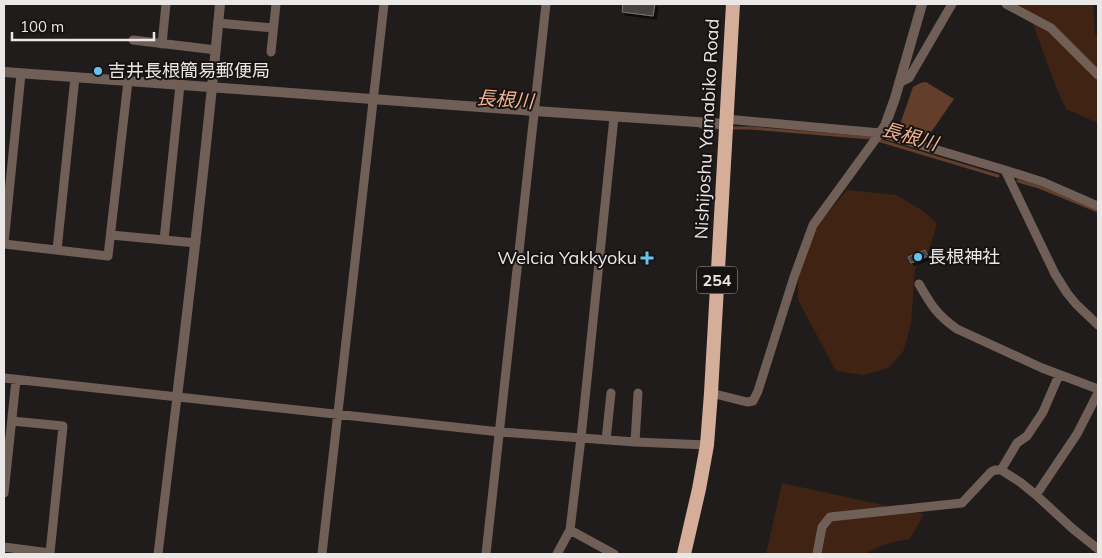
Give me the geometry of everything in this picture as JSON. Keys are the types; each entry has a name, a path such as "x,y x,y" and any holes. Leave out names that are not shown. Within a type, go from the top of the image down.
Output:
{"highway":[{"name":"Nishijoshu Yamabiko Road","path":"684,554 707,445 733,4"}],"street":[{"path":"162,44 166,4"},
{"path":"158,554 196,243 220,4"},
{"path":"271,52 276,4"},
{"path":"322,554 384,4"},
{"path":"486,554 546,4"},
{"path":"711,393 747,402 753,401 758,391 794,277 813,225 885,126 922,4"},
{"path":"899,83 909,78 952,4"},
{"path":"1006,4 1051,28 1098,75"},
{"path":"218,23 273,28"},
{"path":"132,40 216,50"},
{"path":"4,72 614,117 726,122 880,133 1042,182 1098,206"},
{"path":"21,74 4,243 108,256 128,80"},
{"path":"57,250 75,77"},
{"path":"164,240 180,85"},
{"path":"557,554 570,530 614,117"},
{"path":"1005,170 1054,274 1076,304 1098,325"},
{"path":"111,235 196,243"},
{"path":"919,284 932,307 957,329 1059,375 1098,389"},
{"path":"1001,470 1017,443 1027,436 1042,412 1059,375"},
{"path":"4,378 500,432 635,442 707,445"},
{"path":"4,493 16,380"},
{"path":"606,440 611,393"},
{"path":"635,442 638,393"},
{"path":"1036,495 1097,398"},
{"path":"4,547 50,553 63,426 12,422"},
{"path":"817,554 822,527 830,517 962,503 995,470 1001,470 1020,482 1098,549"},
{"path":"570,530 614,554"}],"shaded area":[{"path":"1001,4 1093,4 1095,34 1098,39 1098,123 1066,109 1057,90 1033,24"},
{"path":"926,82 954,99 929,135 899,127 913,87"},
{"path":"847,190 896,195 922,210 937,224 928,253 915,269 911,324 903,352 888,368 864,375 836,371 798,300 798,273 811,233"},
{"path":"782,483 924,514 910,539 888,543 864,554 766,554"}],"building":[{"path":"623,4 655,4 653,16 622,12"},
{"name":"長根神社","path":"925,250 928,256 911,263 908,257"}],"waterway":[{"name":"長根川","path":"700,127 721,128"},
{"name":"長根川","path":"730,128 871,138 998,176"},
{"name":"長根川","path":"1018,181 1039,187 1098,211"}],"place":[{"name":"吉井長根簡易郵便局","path":"98,71"},
{"name":"長根神社","path":"918,257"},
{"name":"Welcia Yakkyoku","path":"647,258"}]}
